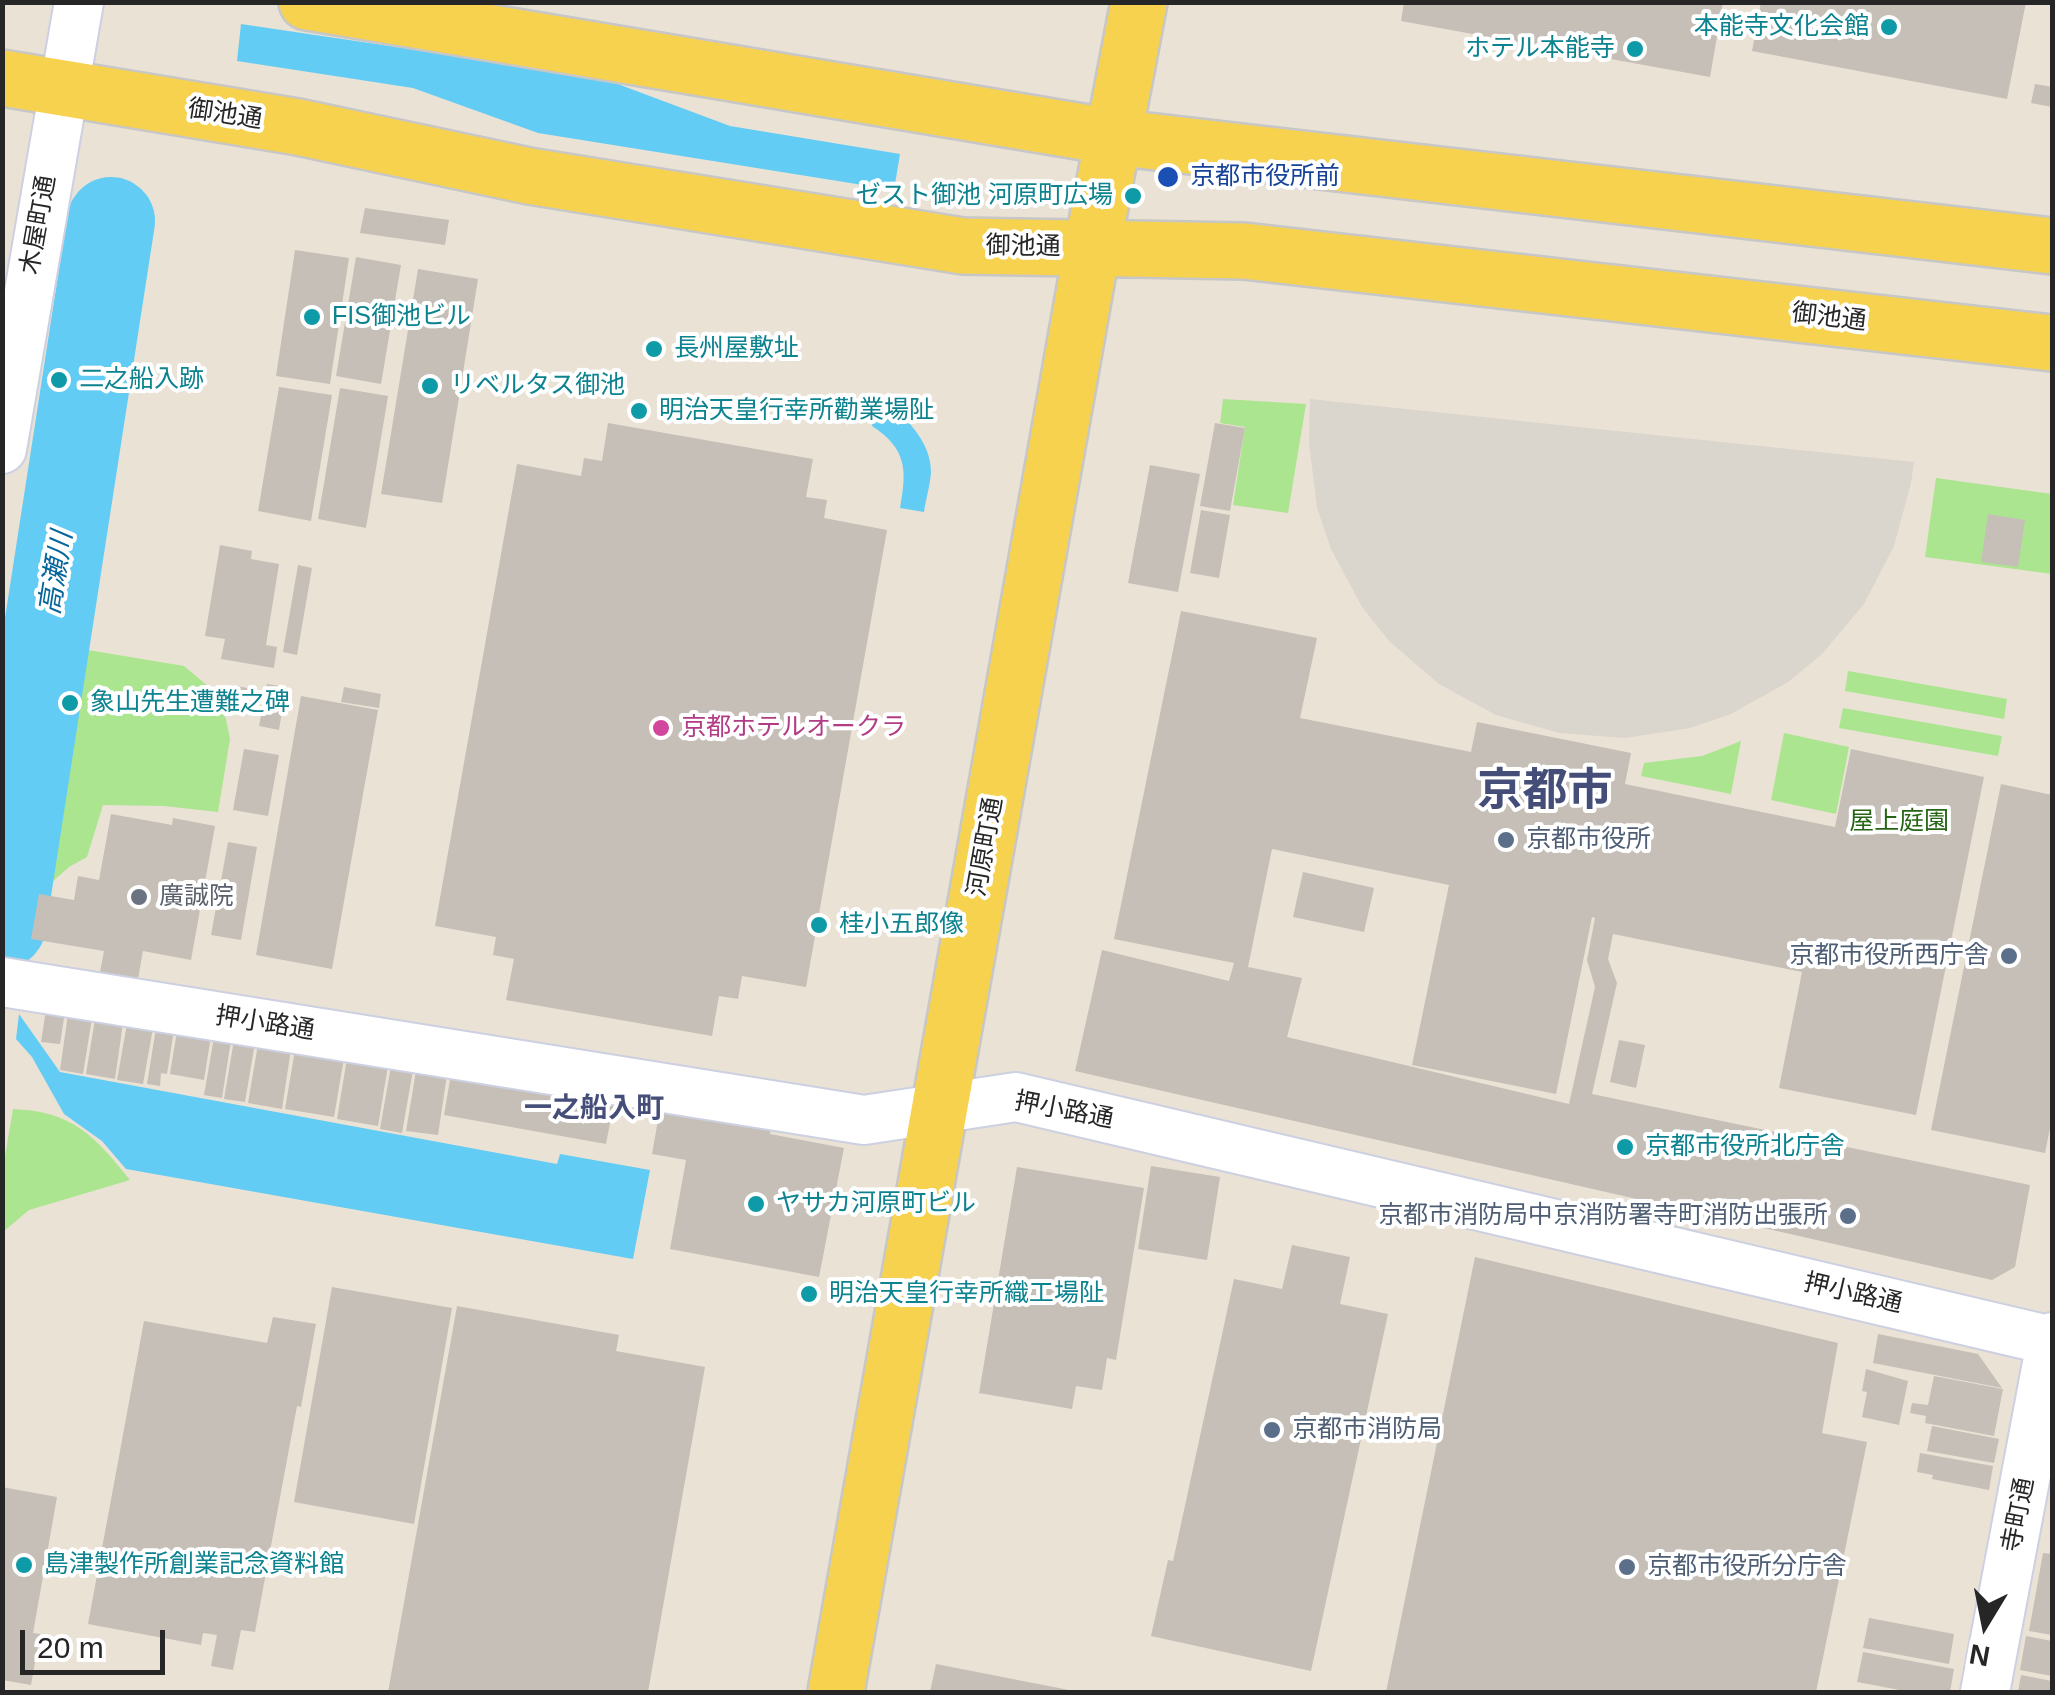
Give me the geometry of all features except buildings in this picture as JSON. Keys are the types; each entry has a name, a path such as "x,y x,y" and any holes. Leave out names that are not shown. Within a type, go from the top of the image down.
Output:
{"main road":[{"path":"307,2 1113,137 2052,246"},
{"name":"河原町通","path":"836,1692 1139,2"},
{"name":"御池通","path":"2,78 298,126 529,176 963,246 1244,251 2052,344"}],"street":[{"name":"木屋町通","path":"2,449 79,2"},
{"name":"押小路通","path":"9,984 864,1120 1016,1097 2052,1339"},
{"name":"寺町通","path":"1985,1692 2052,1339"}],"green space":[{"path":"1223,399 1306,404 1288,513 1233,505 1245,427 1220,423"},
{"path":"1936,478 2052,494 2052,574 1925,557"},
{"path":"70,647 184,666 209,687 226,719 230,739 218,812 103,805 87,857 51,883 32,873 55,711"},
{"path":"1848,671 2007,699 2004,719 1845,691"},
{"path":"1843,708 2002,736 1998,756 1839,728"},
{"path":"1784,733 1849,747 1836,814 1771,800"},
{"path":"1741,741 1731,794 1641,776 1644,763 1702,756"},
{"path":"13,1109 67,1121 93,1139 130,1180 29,1210 3,1232 3,1168"}],"shaded area":[{"path":"1310,399 1914,462 1894,546 1864,604 1822,654 1788,682 1731,714 1690,728 1625,738 1559,733 1496,715 1439,684 1389,641 1362,607 1331,549 1317,508 1309,443"}],"water":[{"path":"241,24 599,77 730,126 900,154 894,190 538,133 413,88 237,61"},
{"path":"877,399 906,420 927,450 931,473 924,512 900,508 902,461 892,443 872,426"},
{"path":"19,1014 60,1072 557,1164 560,1154 650,1170 633,1259 126,1169 102,1141 64,1114 32,1057 16,1039"}],"waterway":[{"name":"高瀬川","path":"2,925 111,221"}],"place":[{"name":"本能寺文化会館","path":"1889,27"},
{"name":"ホテル本能寺","path":"1635,49"},
{"name":"京都市役所前","path":"1168,177"},
{"name":"ゼスト御池 河原町広場","path":"1133,196"},
{"name":"FIS御池ビル","path":"312,317"},
{"name":"長州屋敷址","path":"654,349"},
{"name":"二之船入跡","path":"59,380"},
{"name":"リベルタス御池","path":"430,386"},
{"name":"明治天皇行幸所勸業場阯","path":"639,411"},
{"name":"象山先生遭難之碑","path":"70,703"},
{"name":"京都ホテルオークラ","path":"661,728"},
{"name":"京都市役所","path":"1506,840"},
{"name":"廣誠院","path":"139,897"},
{"name":"桂小五郎像","path":"819,925"},
{"name":"京都市役所西庁舎","path":"2009,956"},
{"name":"京都市役所北庁舎","path":"1625,1147"},
{"name":"ヤサカ河原町ビル","path":"756,1204"},
{"name":"京都市消防局中京消防署寺町消防出張所","path":"1848,1216"},
{"name":"明治天皇行幸所織工場阯","path":"809,1294"},
{"name":"京都市消防局","path":"1272,1430"},
{"name":"島津製作所創業記念資料館","path":"24,1565"},
{"name":"京都市役所分庁舎","path":"1627,1567"}],"district":[{"name":"京都市","path":"1545,793"},
{"name":"一之船入町","path":"594,1109"}],"park label":[{"name":"屋上庭園","path":"1899,822"}]}
